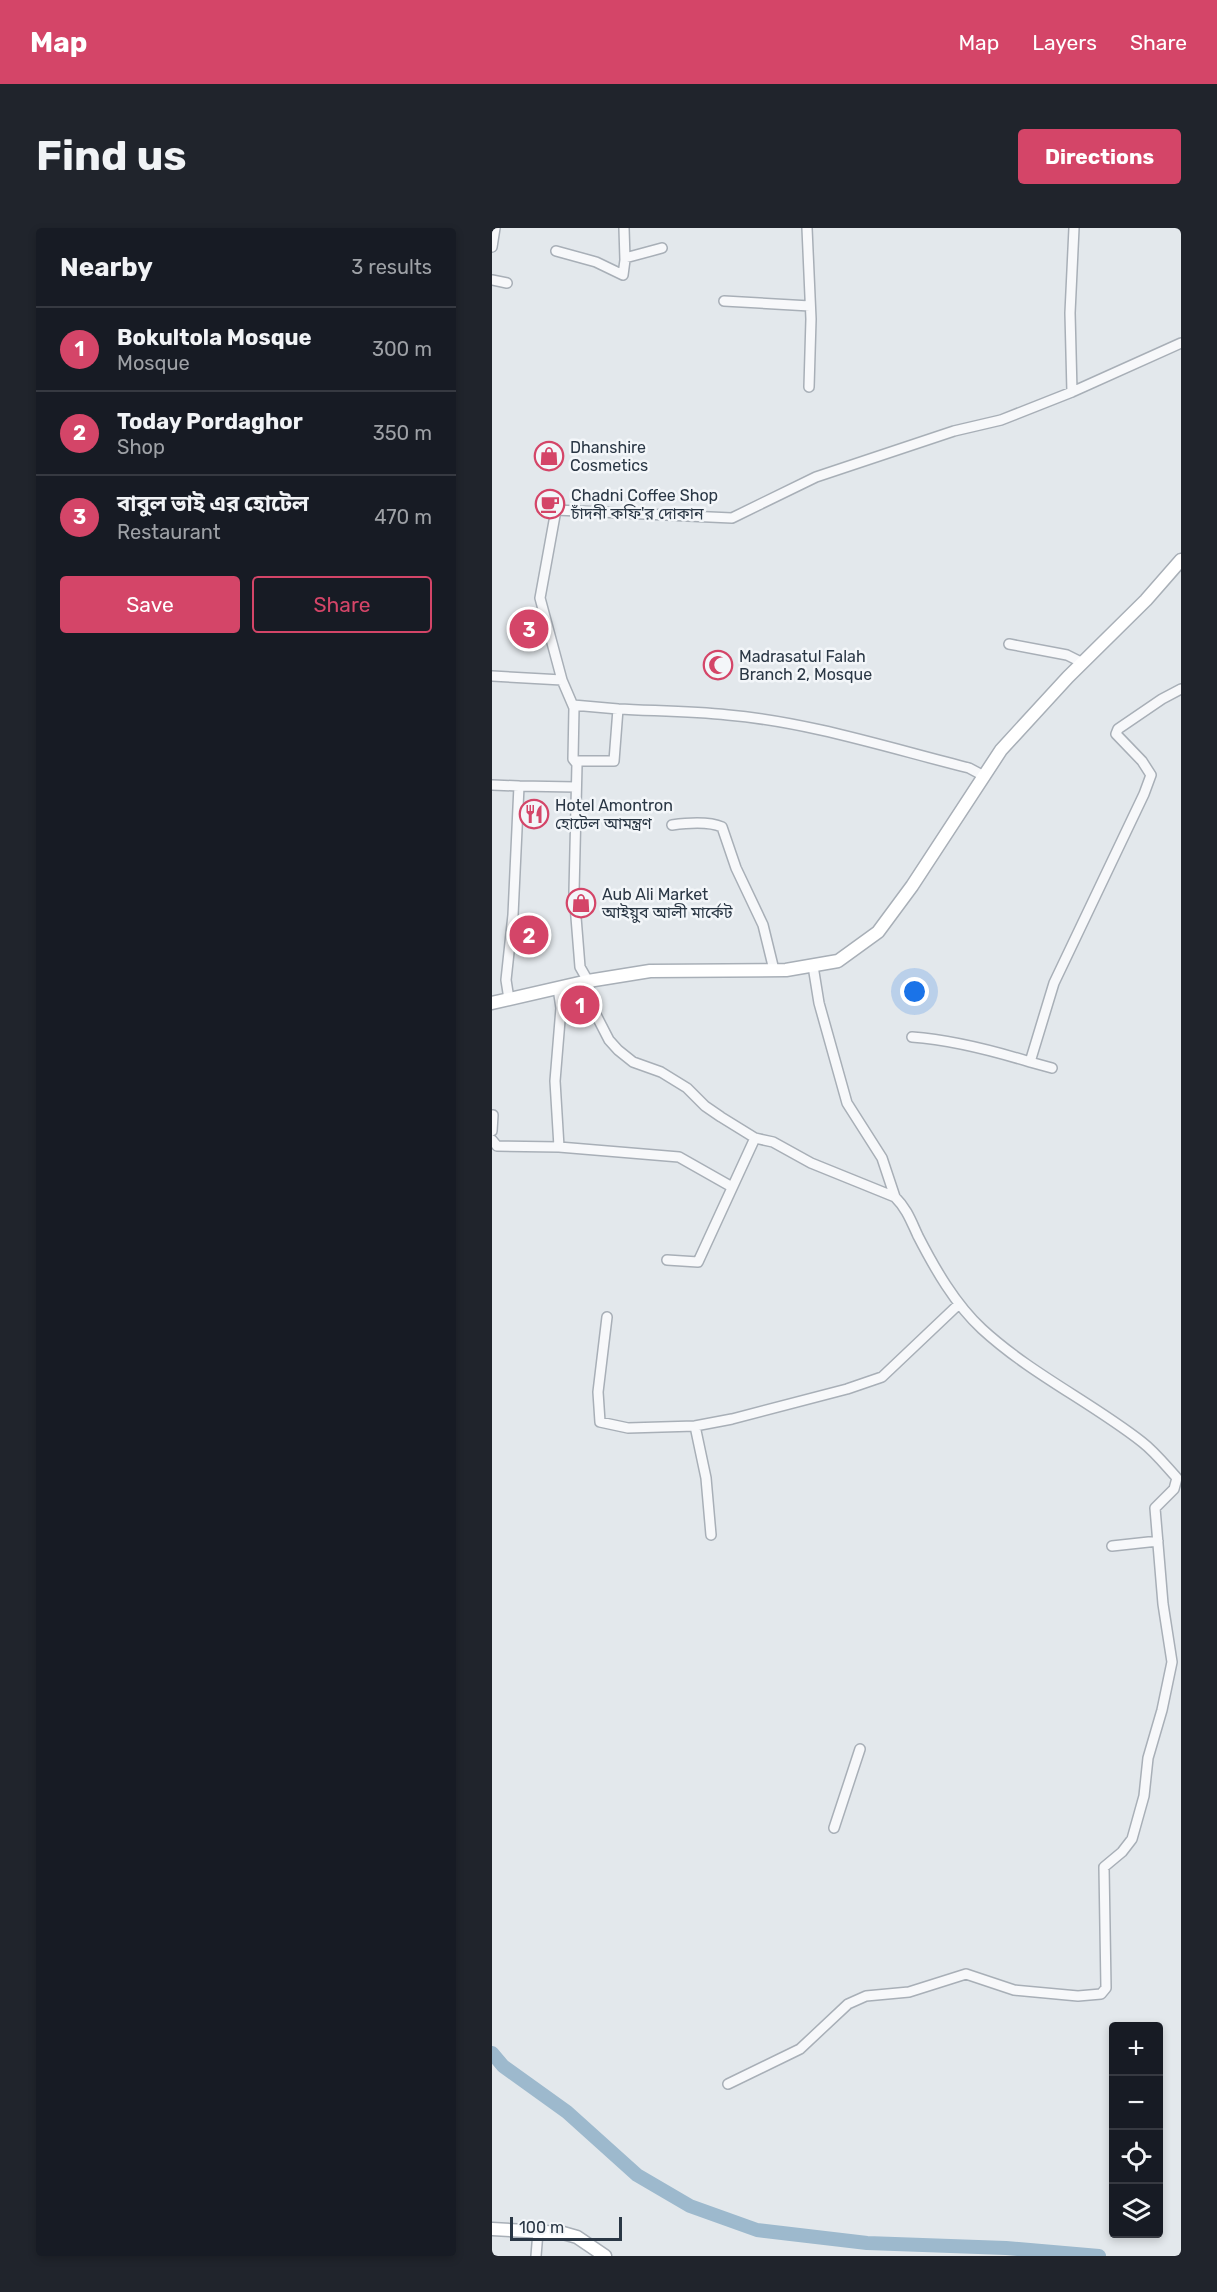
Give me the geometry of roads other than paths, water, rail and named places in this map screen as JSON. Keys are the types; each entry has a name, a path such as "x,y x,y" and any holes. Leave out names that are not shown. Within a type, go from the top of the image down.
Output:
{"street":[{"path":"492,247 495,228"},
{"path":"555,251 596,262 623,275 624,228"},
{"path":"807,228 810,306 809,387"},
{"path":"1072,392 1070,324 1074,228"},
{"path":"625,258 662,248"},
{"path":"492,280 507,284"},
{"path":"724,301 810,306"},
{"path":"728,2084 800,2049 848,2004 866,1996 909,1992 966,1974 1014,1990 1078,1996 1101,1995 1106,1988 1104,1867 1122,1852 1132,1839 1144,1796 1148,1758 1172,1662 1163,1604 1155,1508 1174,1489 1179,1480 1144,1444 1023,1361 983,1329 959,1304 919,1236 905,1206 895,1197 811,1163 773,1142 755,1138 721,1117 687,1088 661,1072 633,1062 609,1040 592,1007 588,981 580,967 574,892 577,764 573,705 562,680 540,598 556,510 732,518 816,477 954,431 1000,420 1072,392 1181,344"},
{"path":"492,1003 588,981 650,971 774,970 813,966 838,960 878,932 912,886 1001,750 1146,600 1181,560"},
{"path":"1009,644 1067,655 1083,663"},
{"path":"492,676 562,680"},
{"path":"1030,1062 1054,983 1151,775 1142,760 1116,734 1118,729 1181,689"},
{"path":"573,705 727,714 771,721 841,735 969,768 984,776"},
{"path":"575,761 614,760 618,709"},
{"path":"492,785 576,787"},
{"path":"509,999 506,980 512,934 519,786"},
{"path":"672,825 716,824 723,827 736,868 763,925 774,970"},
{"path":"813,966 819,1003 847,1103 882,1158 895,1197"},
{"path":"558,988 561,1008 555,1081 559,1147"},
{"path":"912,1037 939,1039 968,1045 1052,1068"},
{"path":"492,1131 493,1115"},
{"path":"667,1260 698,1262 755,1138"},
{"path":"492,1140 497,1146 559,1147 679,1157 732,1187"},
{"path":"607,1317 598,1392 600,1422 628,1428 695,1426 732,1419 847,1389 882,1377 959,1304"},
{"path":"695,1426 706,1478 711,1535"},
{"path":"1112,1546 1158,1541"},
{"path":"834,1828 860,1749"},
{"path":"492,2229 577,2236 605,2256"},
{"path":"536,2256 538,2232"}],"waterway":[{"path":"492,2053 503,2066 567,2112 637,2175 690,2206 757,2230 867,2243 1006,2248 1099,2256"}],"place":[{"name":"Dhanshire Cosmetics","path":"549,456"},
{"name":"Chadni Coffee Shop চাঁদনী কফি'র দোকান","path":"550,504"},
{"name":"বাবুল ভাই এর হোটেল","path":"529,629"},
{"name":"Madrasatul Falah Branch 2, Mosque","path":"718,665"},
{"name":"Hotel Amontron হোটেল আমন্ত্রণ","path":"534,814"},
{"name":"Aub Ali Market আইয়ুব আলী মার্কেট","path":"581,903"},
{"name":"Today Pordaghor","path":"529,935"},
{"name":"Bokultola Mosque","path":"580,1005"}]}
